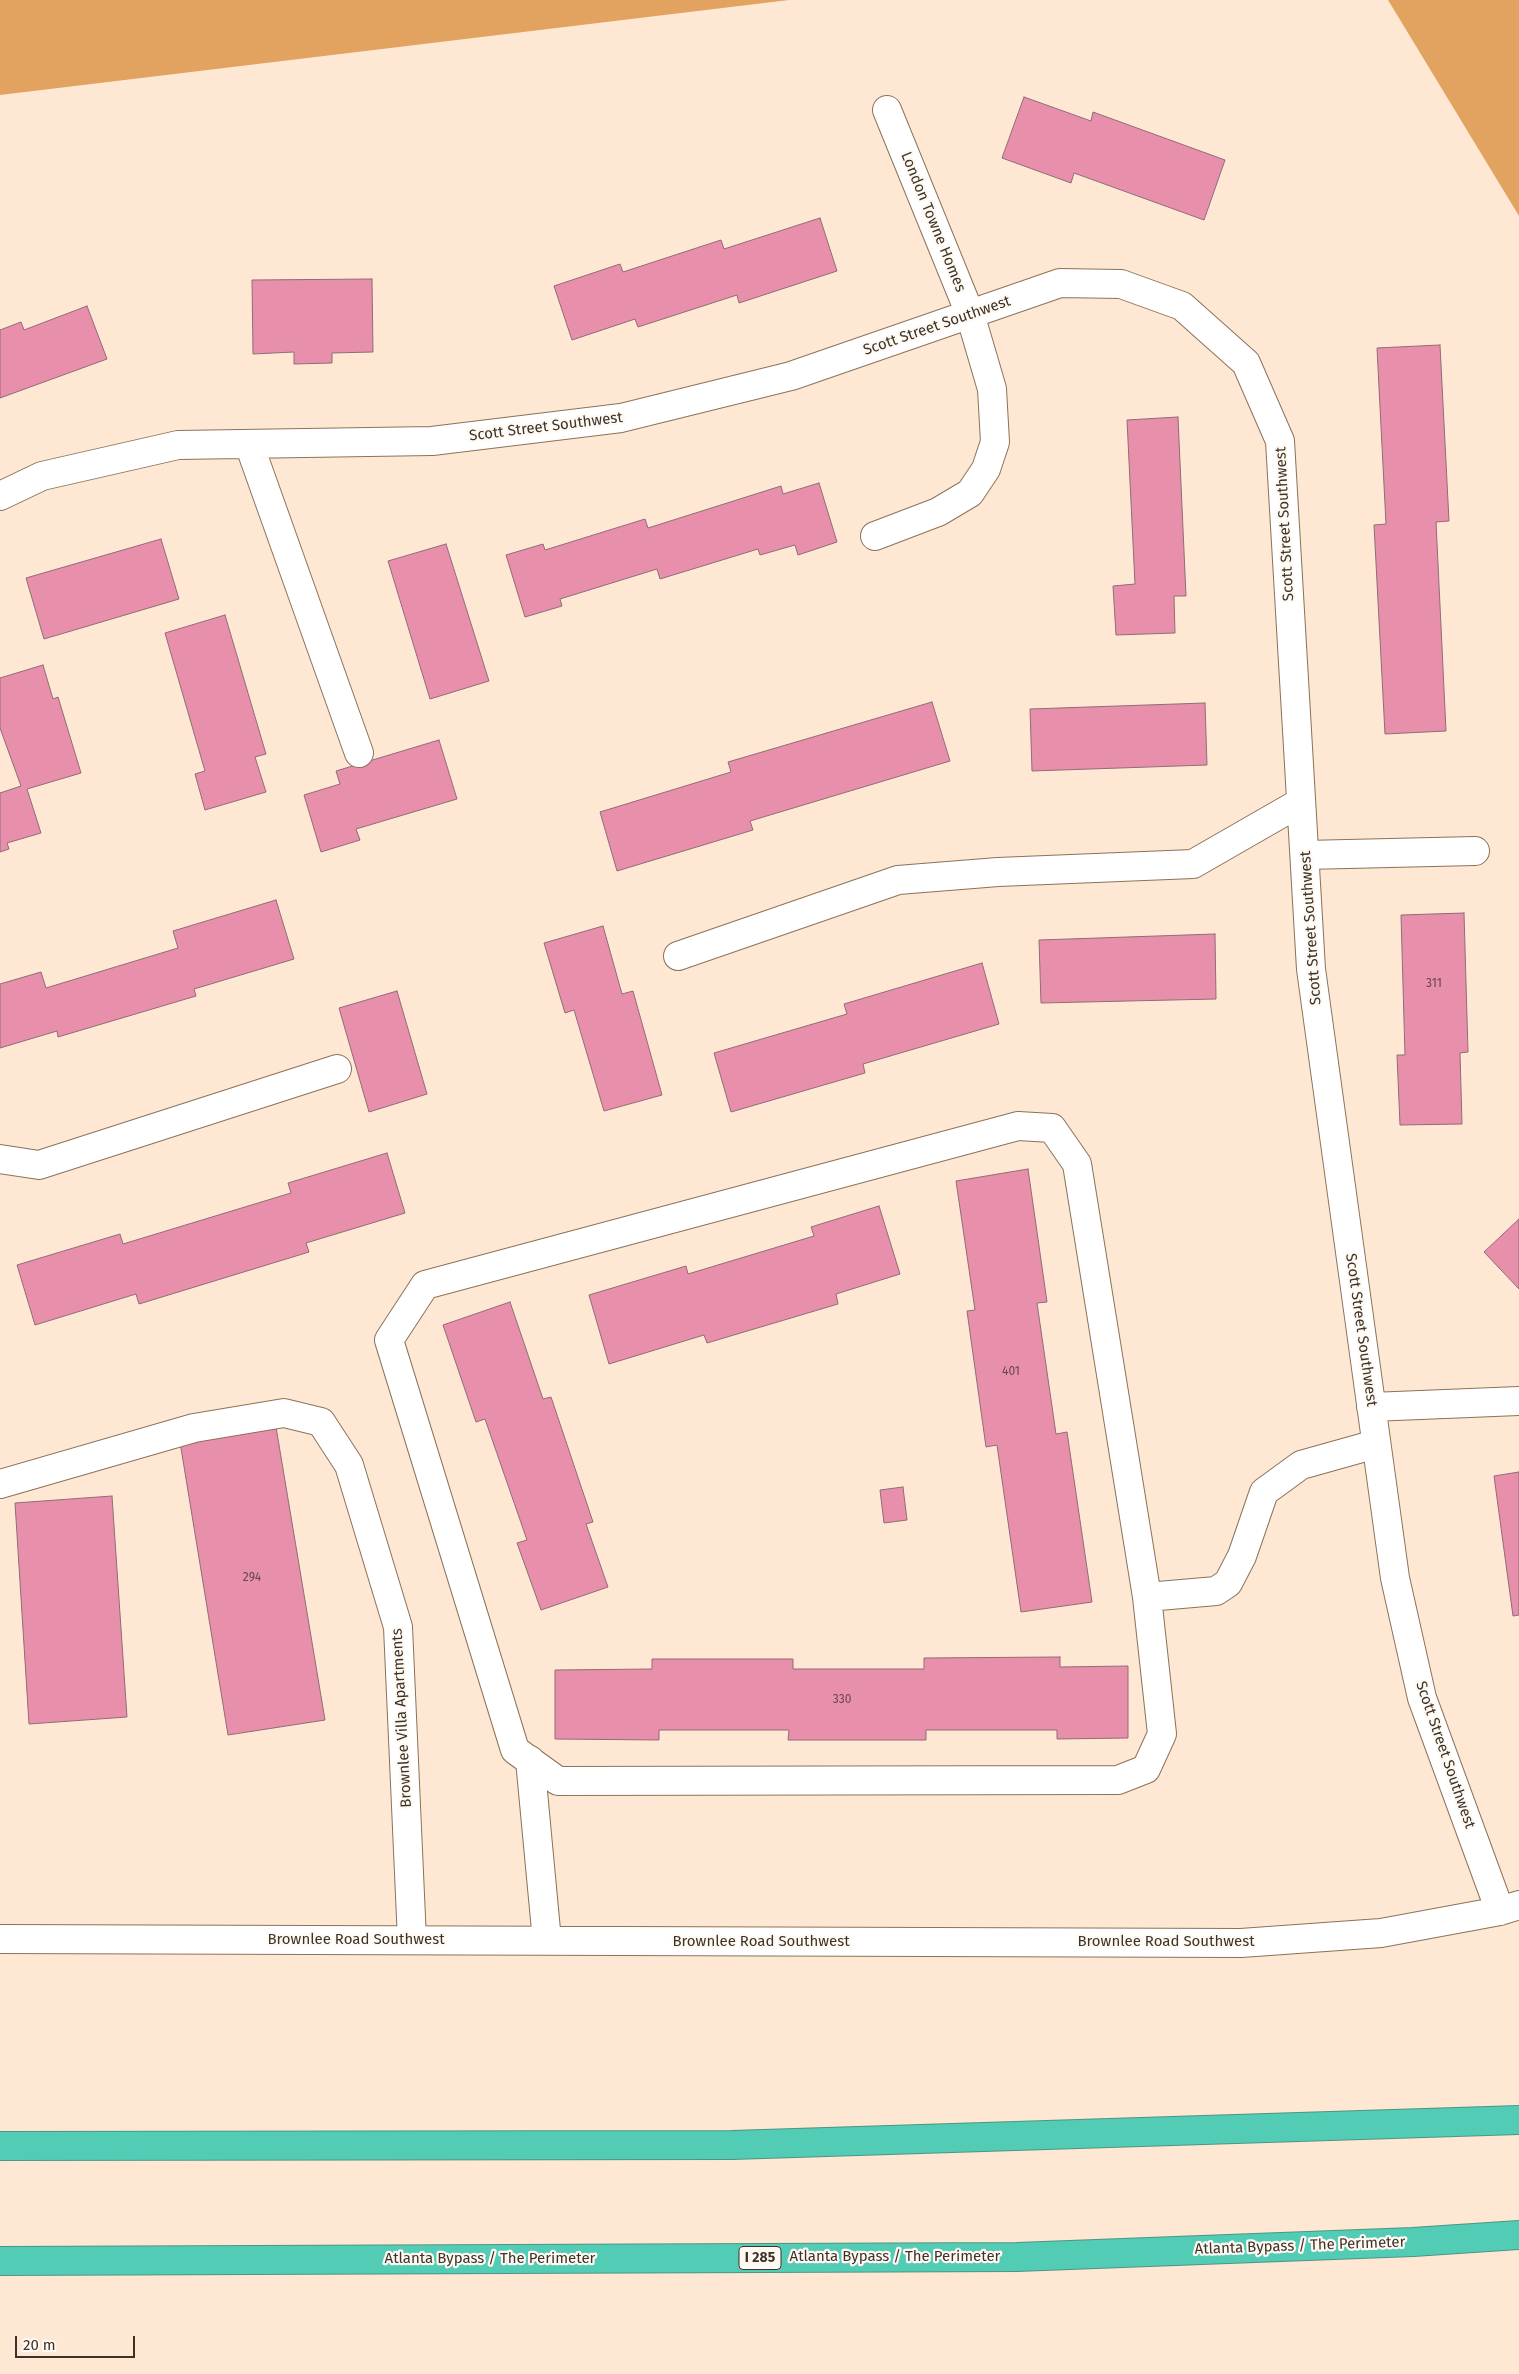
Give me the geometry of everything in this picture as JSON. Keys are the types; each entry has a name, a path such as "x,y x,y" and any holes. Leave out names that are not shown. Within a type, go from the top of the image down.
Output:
{"highway":[{"path":"0,2146 732,2145 1519,2120"},
{"name":"Atlanta Bypass / The Perimeter","path":"0,2261 1017,2257 1413,2242 1519,2235"}],"street":[{"name":"London Towne Homes","path":"875,536 938,512 970,492 986,468 995,442 992,389 970,314 887,110"},
{"name":"Scott Street Southwest","path":"0,496 42,476 178,445 432,441 622,418 791,376 1060,283 1122,284 1182,306 1246,363 1280,440 1311,969 1395,1578 1422,1698 1510,1908"},
{"path":"250,444 359,753"},
{"path":"678,956 898,880 998,872 1194,864 1301,802"},
{"path":"1305,855 1475,850"},
{"path":"0,1159 39,1164 337,1069"},
{"path":"1018,1126 1052,1128 1077,1164 1147,1597 1162,1734 1146,1769 1118,1780 558,1781 530,1760 515,1750 389,1340 425,1286 1008,1128 1018,1126"},
{"path":"1371,1407 1519,1401"},
{"name":"Brownlee Villa Apartments","path":"0,1484 194,1428 284,1413 321,1422 349,1465 398,1628 412,1940"},
{"path":"1147,1597 1216,1591 1228,1583 1242,1556 1264,1492 1301,1465 1376,1444"},
{"path":"530,1760 547,1941"},
{"name":"Brownlee Road Southwest","path":"0,1939 1241,1943 1381,1934 1510,1908"}],"shaded area":[{"path":"0,0 789,0 0,95"},
{"path":"1388,0 1519,0 1519,216"}],"building":[{"path":"1024,97 1091,121 1093,112 1225,160 1204,220 1074,173 1071,183 1002,158"},
{"path":"820,218 837,271 739,303 737,295 638,327 635,319 572,340 554,286 620,264 623,272 721,240 724,249"},
{"path":"372,279 373,352 332,353 332,363 294,364 294,352 253,354 252,280"},
{"path":"87,306 107,359 0,398 0,330 21,322 24,330"},
{"path":"1440,345 1449,521 1436,522 1446,731 1385,734 1374,525 1386,524 1377,348"},
{"path":"1178,417 1186,596 1174,596 1175,633 1116,635 1113,586 1135,584 1127,420"},
{"path":"819,483 837,542 798,555 795,545 760,555 758,549 660,579 657,569 560,599 562,606 525,617 506,555 543,544 545,550 645,519 648,528 781,486 783,494"},
{"path":"161,539 179,599 44,639 26,578"},
{"path":"446,544 489,681 430,699 388,561"},
{"path":"225,615 266,754 255,757 266,792 205,810 195,774 205,771 165,633"},
{"path":"43,665 53,699 58,697 81,773 27,789 41,833 7,843 9,849 0,852 0,793 21,786 0,728 0,678"},
{"path":"932,702 950,761 750,821 753,830 617,871 600,812 731,772 728,762"},
{"path":"1205,703 1207,765 1032,771 1030,709"},
{"path":"439,740 457,799 356,829 360,840 321,852 304,795 340,784 336,771"},
{"path":"276,900 294,959 194,989 196,996 58,1037 57,1031 0,1048 0,984 41,972 46,988 178,948 173,931"},
{"path":"1464,913 1468,1052 1460,1053 1462,1124 1400,1125 1397,1055 1405,1055 1401,915"},
{"path":"603,926 622,994 633,991 662,1095 604,1111 574,1010 565,1013 544,943"},
{"path":"1215,934 1216,999 1041,1003 1039,940"},
{"path":"982,963 999,1024 863,1064 865,1073 731,1112 714,1053 847,1014 844,1004"},
{"path":"397,991 427,1094 369,1112 339,1008"},
{"path":"387,1153 405,1213 306,1243 309,1252 139,1304 136,1294 35,1325 17,1265 120,1234 123,1244 291,1193 288,1183"},
{"path":"1028,1169 1047,1302 1037,1303 1056,1434 1067,1432 1092,1602 1021,1612 997,1445 986,1447 967,1311 975,1310 956,1181"},
{"path":"879,1206 900,1274 836,1294 838,1304 707,1343 704,1335 609,1364 589,1295 686,1266 688,1274 814,1236 811,1227"},
{"path":"1519,1219 1519,1289 1484,1252"},
{"path":"510,1302 543,1399 551,1397 593,1522 586,1524 608,1587 541,1610 517,1543 527,1540 485,1419 476,1422 443,1325"},
{"path":"275,1421 325,1720 228,1735 179,1436"},
{"path":"1519,1472 1519,1615 1513,1616 1494,1476"},
{"path":"903,1487 907,1520 884,1523 880,1490"},
{"path":"112,1496 127,1717 29,1724 15,1503"},
{"path":"1060,1657 1060,1667 1128,1666 1128,1738 1057,1739 1057,1730 926,1730 926,1740 788,1740 789,1730 659,1730 659,1740 555,1739 555,1670 652,1669 652,1659 793,1659 793,1669 924,1669 924,1658"}]}
